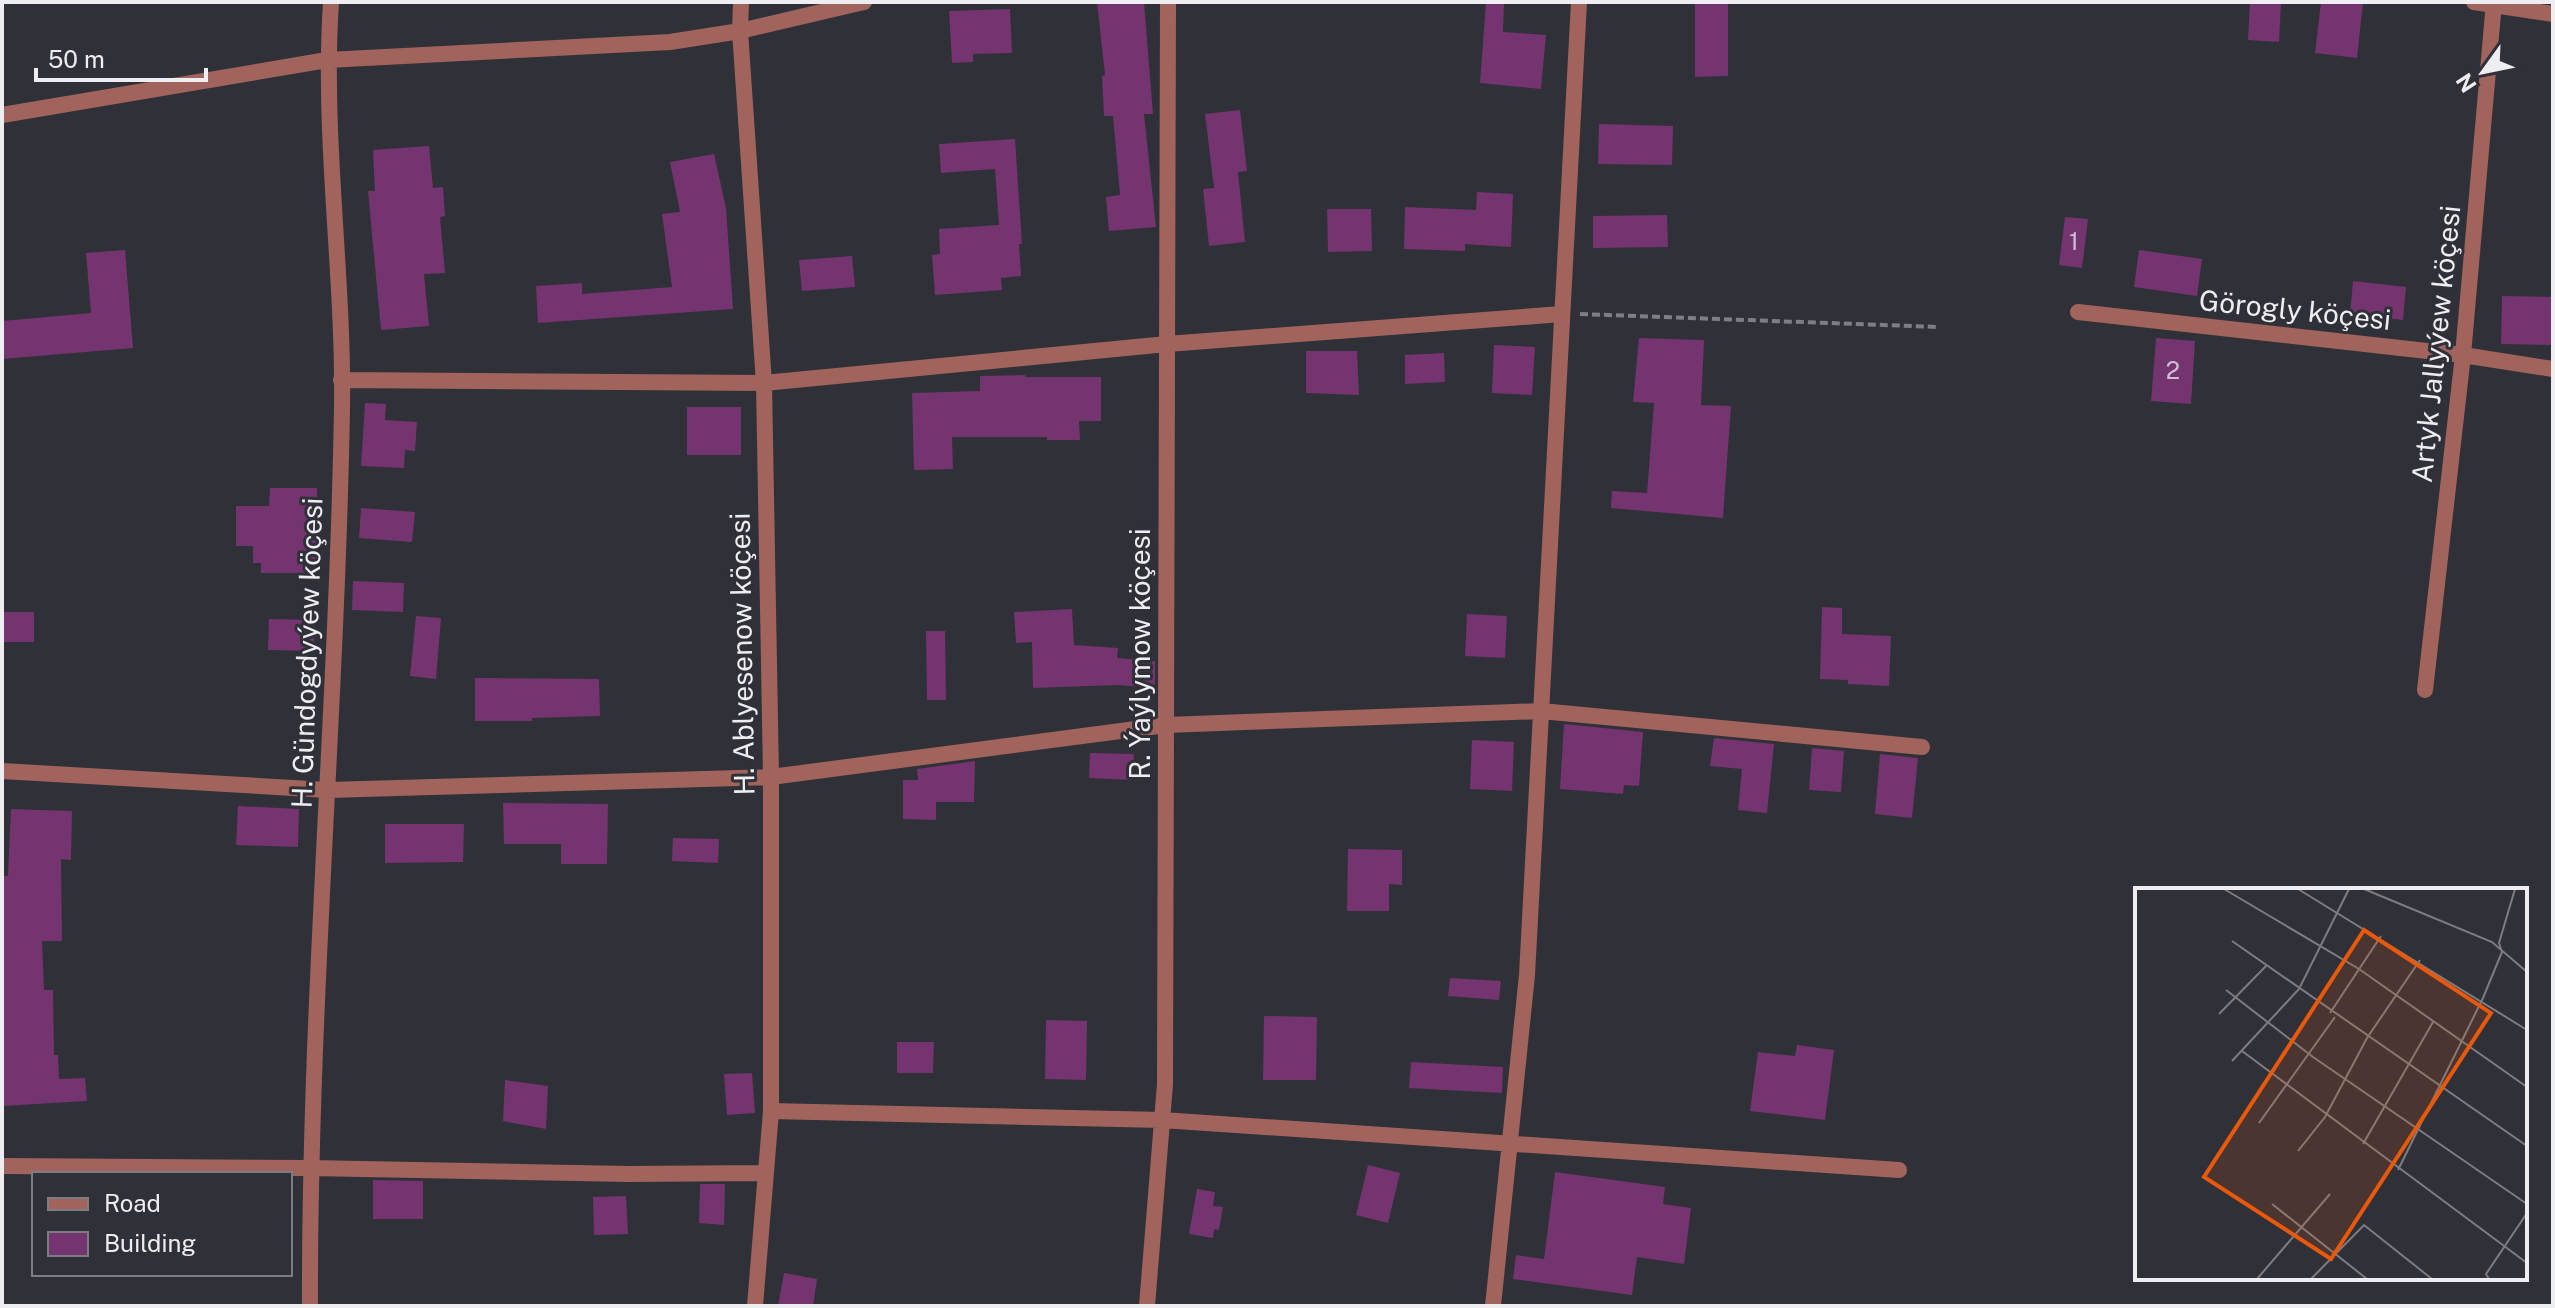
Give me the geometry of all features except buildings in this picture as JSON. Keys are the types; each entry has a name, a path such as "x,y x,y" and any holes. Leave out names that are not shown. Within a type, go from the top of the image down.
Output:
{"street":[{"name":"H. Gündogdyýew köçesi","path":"310,1306 309,1168 328,790 341,380 327,60 331,2"},
{"name":"H. Ablyesenow köçesi","path":"741,2 740,31 764,383 771,777 771,1111 755,1306"},
{"path":"2,115 327,60 670,42 740,31 864,2"},
{"name":"R. Ýaýlymow köçesi","path":"1147,1306 1165,1068 1168,2"},
{"path":"1493,1306 1527,975 1579,2"},
{"path":"2474,2 2553,14"},
{"name":"Artyk Jallyýew köçesi","path":"2425,690 2463,355 2493,4"},
{"name":"Görogly köçesi","path":"2078,312 2463,355 2553,369"},
{"path":"341,380 764,383 1167,344 1562,314"},
{"path":"2,771 328,790 771,777 1166,725 1541,711 1922,747"},
{"path":"771,1111 1162,1120 1899,1170"},
{"path":"2,1166 766,1173"}],"path":[{"path":"1562,314 1939,327"}]}
